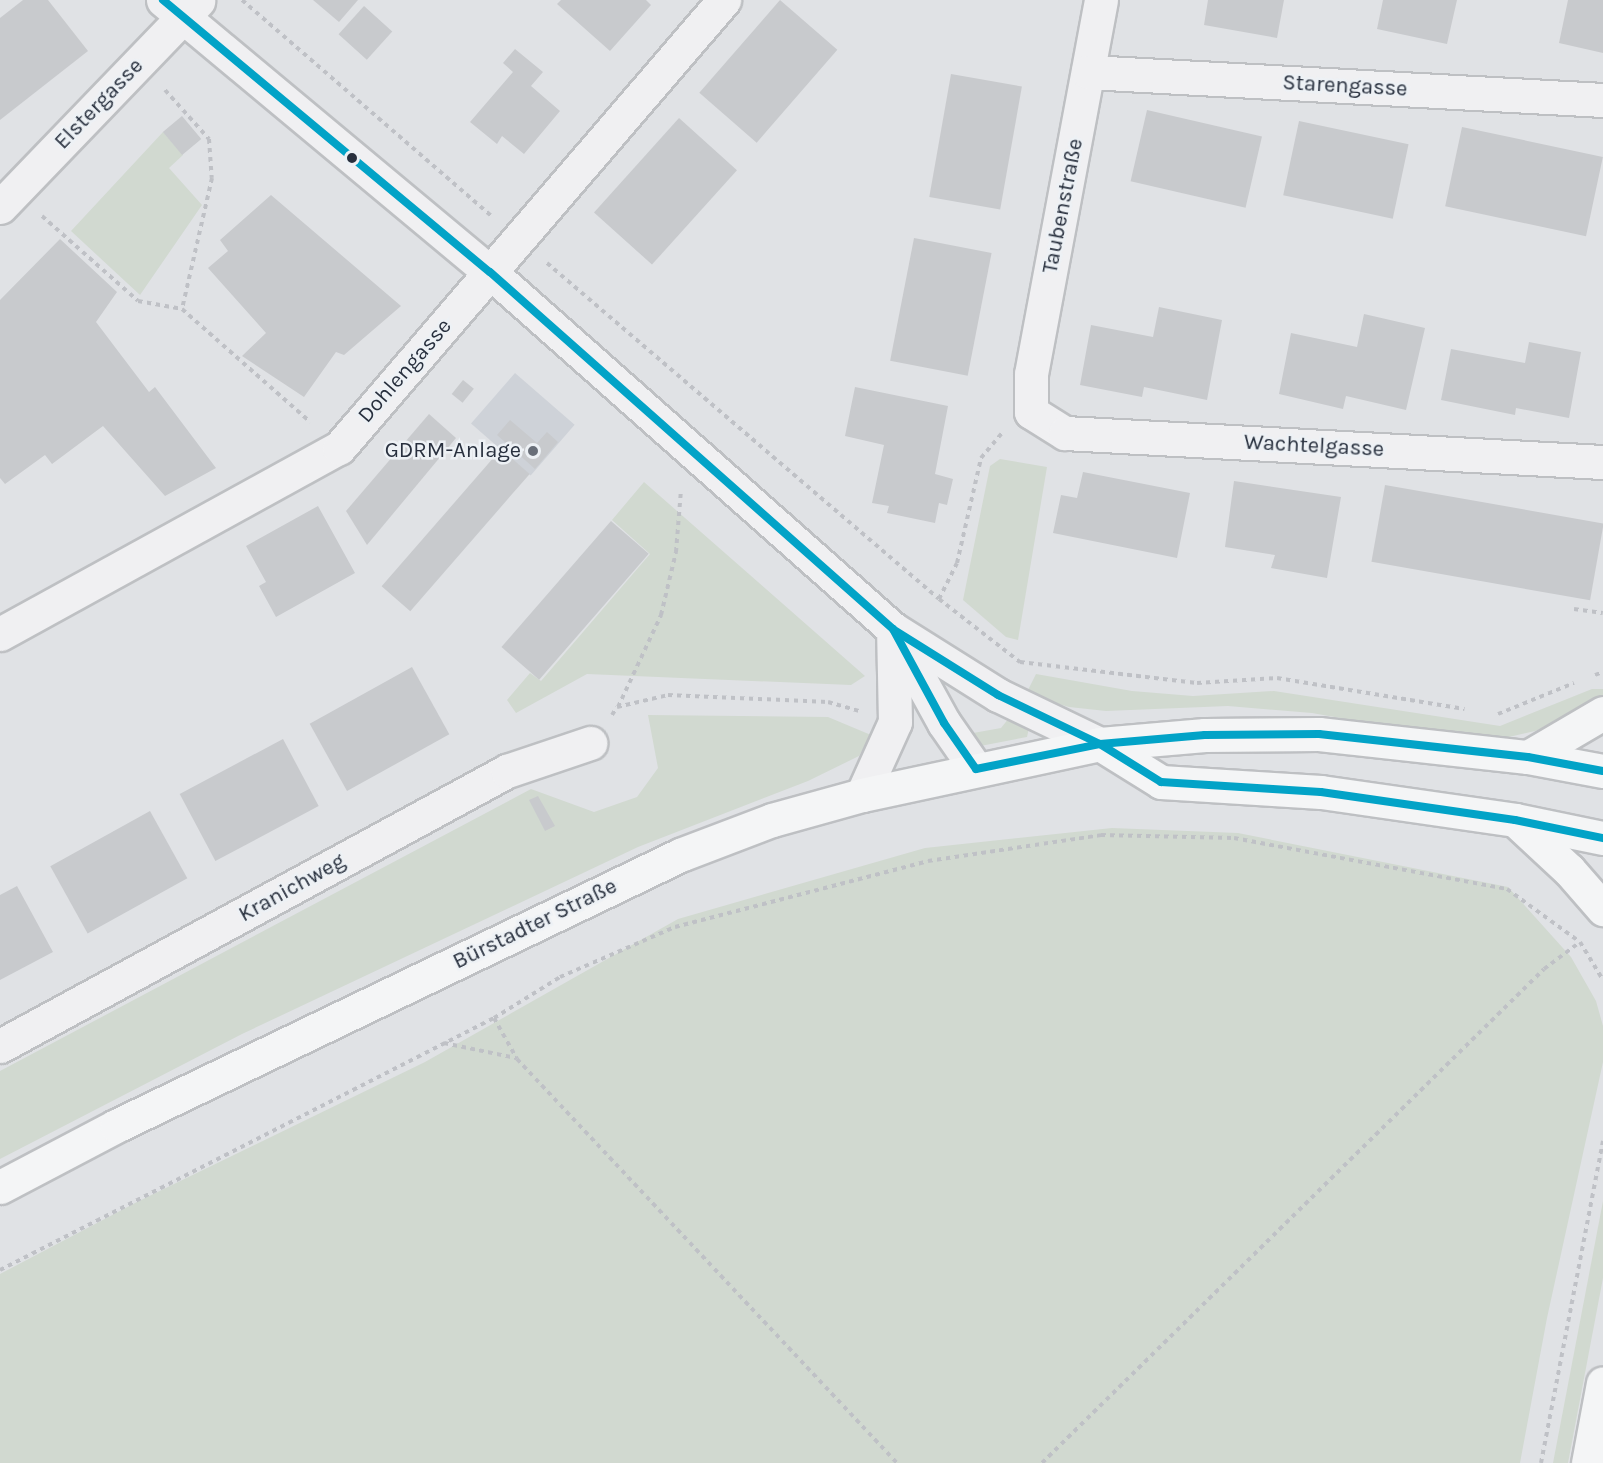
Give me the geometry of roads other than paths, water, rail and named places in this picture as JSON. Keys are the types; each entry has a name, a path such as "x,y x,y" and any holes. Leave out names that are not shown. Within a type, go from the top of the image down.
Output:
{"main road":[{"path":"1528,757 1603,713"},
{"name":"Bürstadter Straße","path":"0,1187 127,1120 680,855 772,820 862,795 1100,744 1205,735 1319,734 1528,757 1603,771"},
{"path":"1100,744 1161,782 1321,792 1515,820 1603,838"},
{"path":"1515,820 1569,870 1603,909"},
{"path":"1588,1463 1603,1383"}],"street":[{"name":"Dohlengasse","path":"0,634 339,448 724,0"},
{"name":"Taubenstraße","path":"1031,412 1031,374 1101,0"},
{"name":"Elstergasse","path":"8,199 139,62 182,6"},
{"path":"182,6 490,272 893,629 998,695 1100,744"},
{"name":"Starengasse","path":"1088,72 1603,100"},
{"name":"Wachtelgasse","path":"1031,412 1065,433 1603,462"},
{"path":"862,795 895,722 893,629"},
{"path":"893,629 944,723 976,770"},
{"name":"Kranichweg","path":"0,1046 507,771 590,743"}],"place":[{"name":"GDRM-Anlage","path":"533,451"}]}
